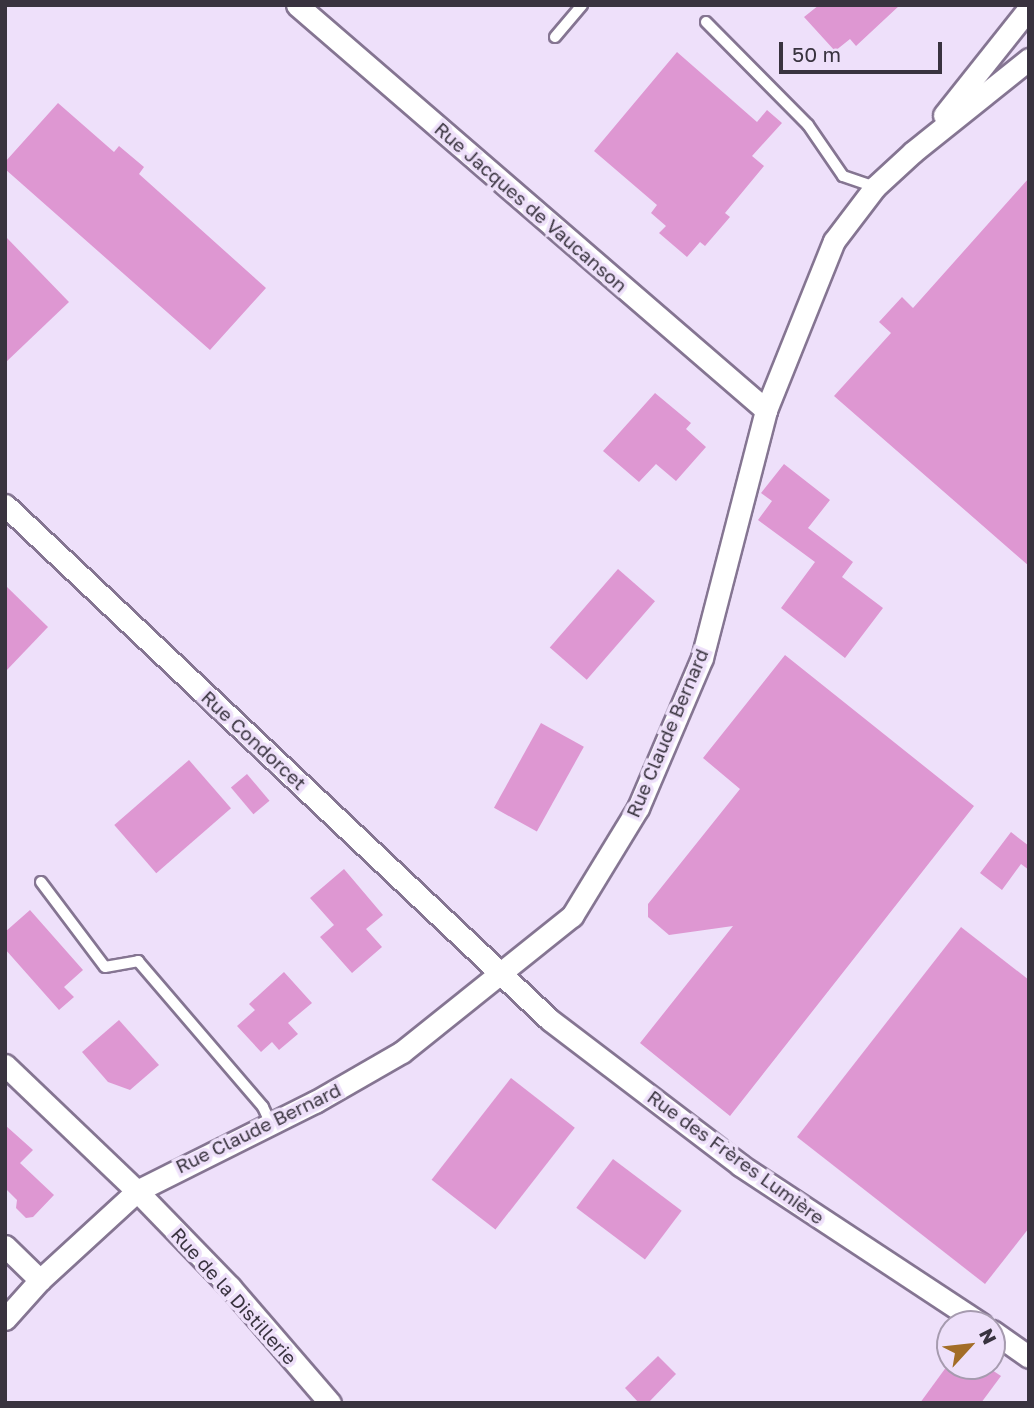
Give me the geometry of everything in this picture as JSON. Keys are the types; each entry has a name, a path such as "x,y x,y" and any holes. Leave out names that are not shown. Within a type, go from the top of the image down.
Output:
{"street":[{"name":"Rue Jacques de Vaucanson","path":"297,5 766,410"},
{"path":"913,152 1029,8"},
{"path":"913,152 1029,59"},
{"name":"Rue Claude Bernard","path":"5,1320 40,1280 137,1191 270,1122 315,1102 402,1052 502,975 572,916 638,808 702,659 766,410 834,241 876,187 913,152"},
{"name":"Rue Condorcet","path":"5,505 502,975"},
{"name":"Rue des Frères Lumière","path":"502,975 550,1020 740,1165 960,1310"},
{"name":"Rue de la Distillerie","path":"5,1065 137,1191 230,1287 330,1403"},
{"path":"5,1246 40,1280"},
{"path":"1006,1341 1029,1357"}],"lane":[{"path":"555,37 582,5"},
{"path":"706,22 808,125 843,176 876,187"},
{"path":"41,882 105,967 138,961 262,1107 270,1122"}],"building":[{"path":"819,5 900,5 856,46 850,39 835,51 804,17"},
{"path":"677,52 757,122 767,110 782,123 752,156 764,166 725,213 730,217 705,246 700,242 687,257 659,233 666,226 651,213 657,205 594,151"},
{"path":"58,103 114,152 119,146 144,167 139,174 266,288 210,350 5,169 5,162"},
{"path":"1029,178 1029,566 834,396 891,333 879,322 902,297 913,308"},
{"path":"5,236 69,302 5,363"},
{"path":"655,393 691,423 686,429 706,447 676,481 656,464 639,482 603,451"},
{"path":"784,464 830,500 808,528 853,562 842,577 883,608 845,658 781,608 815,562 758,520 772,501 761,493"},
{"path":"618,569 655,601 587,680 550,647"},
{"path":"5,585 48,627 5,672"},
{"path":"785,655 974,806 730,1116 640,1043 733,926 669,935 648,917 648,904 740,789 703,758"},
{"path":"541,723 584,747 537,832 494,808"},
{"path":"189,760 231,808 156,873 114,825"},
{"path":"247,774 269,801 253,814 231,787"},
{"path":"1011,832 1029,846 1029,870 1021,864 1002,890 980,873"},
{"path":"344,869 383,915 366,929 382,947 352,973 320,937 334,925 310,898"},
{"path":"30,910 83,970 64,987 74,997 59,1010 5,949 5,932"},
{"path":"961,927 1029,980 1029,1228 985,1284 797,1137"},
{"path":"284,972 312,1003 288,1023 298,1034 279,1050 272,1042 261,1052 237,1026 255,1010 249,1004"},
{"path":"119,1020 159,1065 130,1090 108,1082 82,1052"},
{"path":"511,1078 575,1128 495,1230 432,1180"},
{"path":"5,1125 33,1150 20,1163 54,1195 33,1217 26,1218 16,1208 17,1200 5,1188"},
{"path":"613,1159 682,1211 645,1259 576,1208"},
{"path":"658,1356 676,1374 648,1403 639,1403 625,1388"},
{"path":"937,1380 998,1380 981,1403 920,1403"}]}
